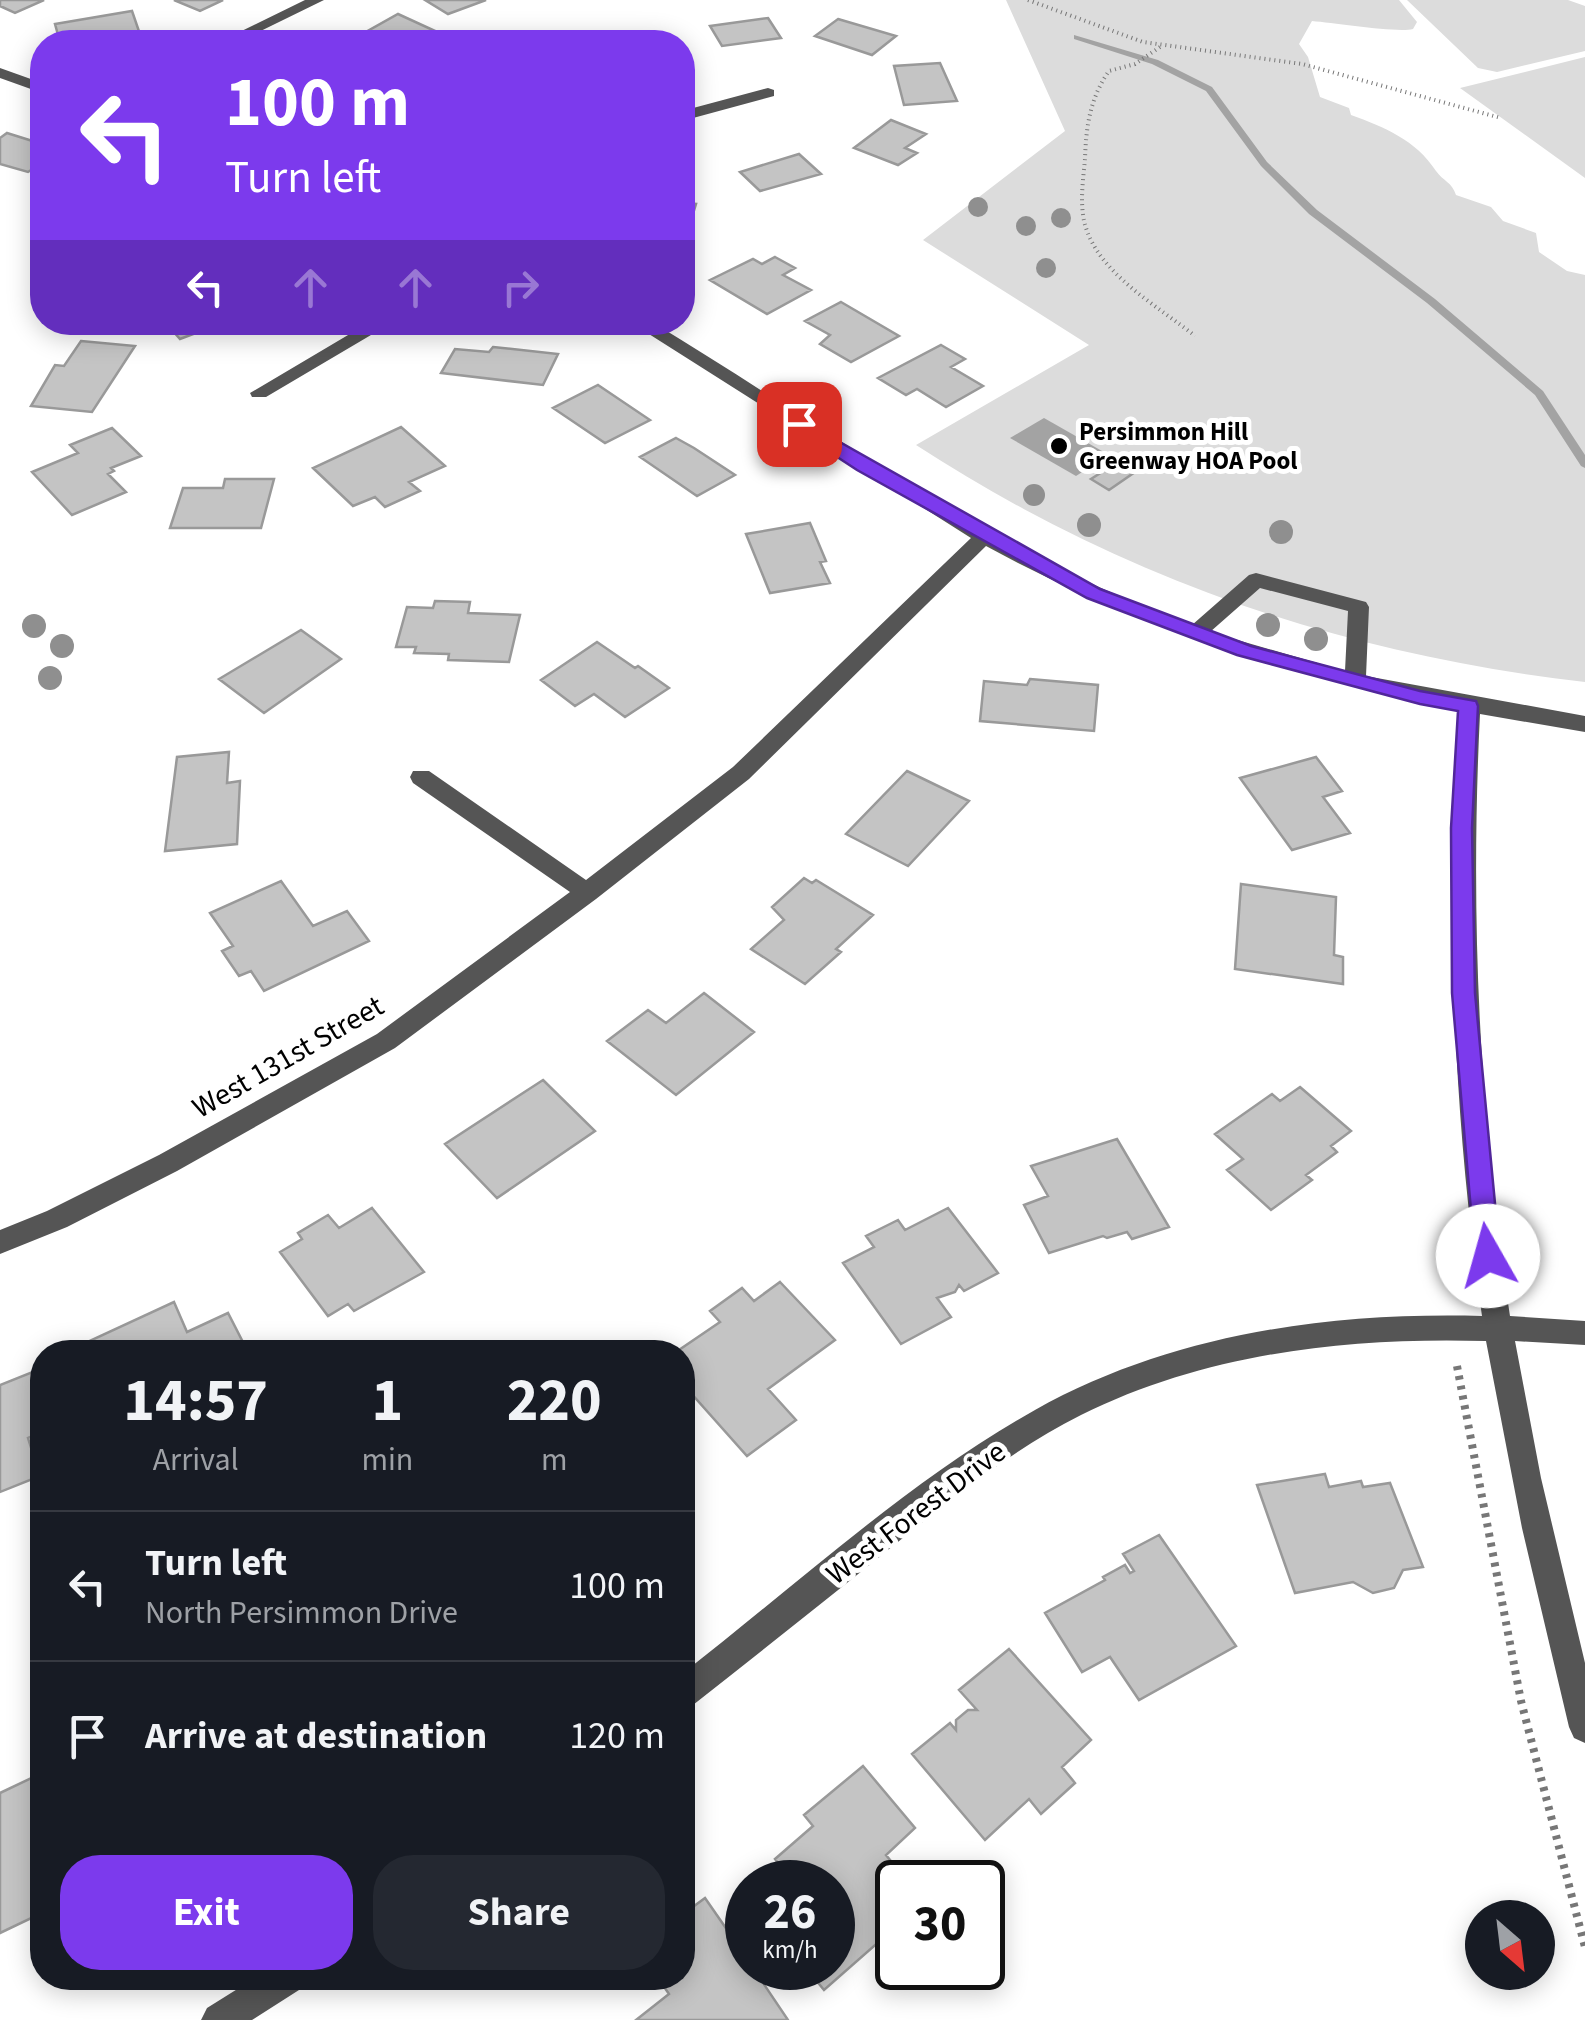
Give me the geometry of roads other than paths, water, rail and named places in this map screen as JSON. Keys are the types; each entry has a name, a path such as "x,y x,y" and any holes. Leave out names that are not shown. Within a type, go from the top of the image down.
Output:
{"street":[{"path":"252,30 317,0"},
{"path":"0,73 30,84"},
{"path":"695,113 768,94"},
{"path":"259,393 361,335"},
{"path":"659,335 864,466 1093,594 1196,634 1355,680 1468,706 1585,724"},
{"name":"West 131st Street","path":"0,1242 56,1219 168,1163 386,1041 588,893 741,773 986,536"},
{"path":"1196,634 1256,580 1360,608 1355,680"},
{"path":"1468,706 1461,828 1464,993 1483,1222 1537,1536 1585,1727"},
{"path":"420,777 588,893"},
{"name":"West Forest Drive","path":"695,1684 979,1460 1073,1405 1172,1364 1276,1338 1385,1326 1498,1326 1585,1333"},
{"path":"219,2020 268,1990"}],"waterway":[{"path":"1077,37 1155,62 1209,89 1264,164 1313,212 1431,301 1539,393 1585,464"}],"place":[{"name":"Persimmon Hill Greenway HOA Pool","path":"1059,446"}]}
